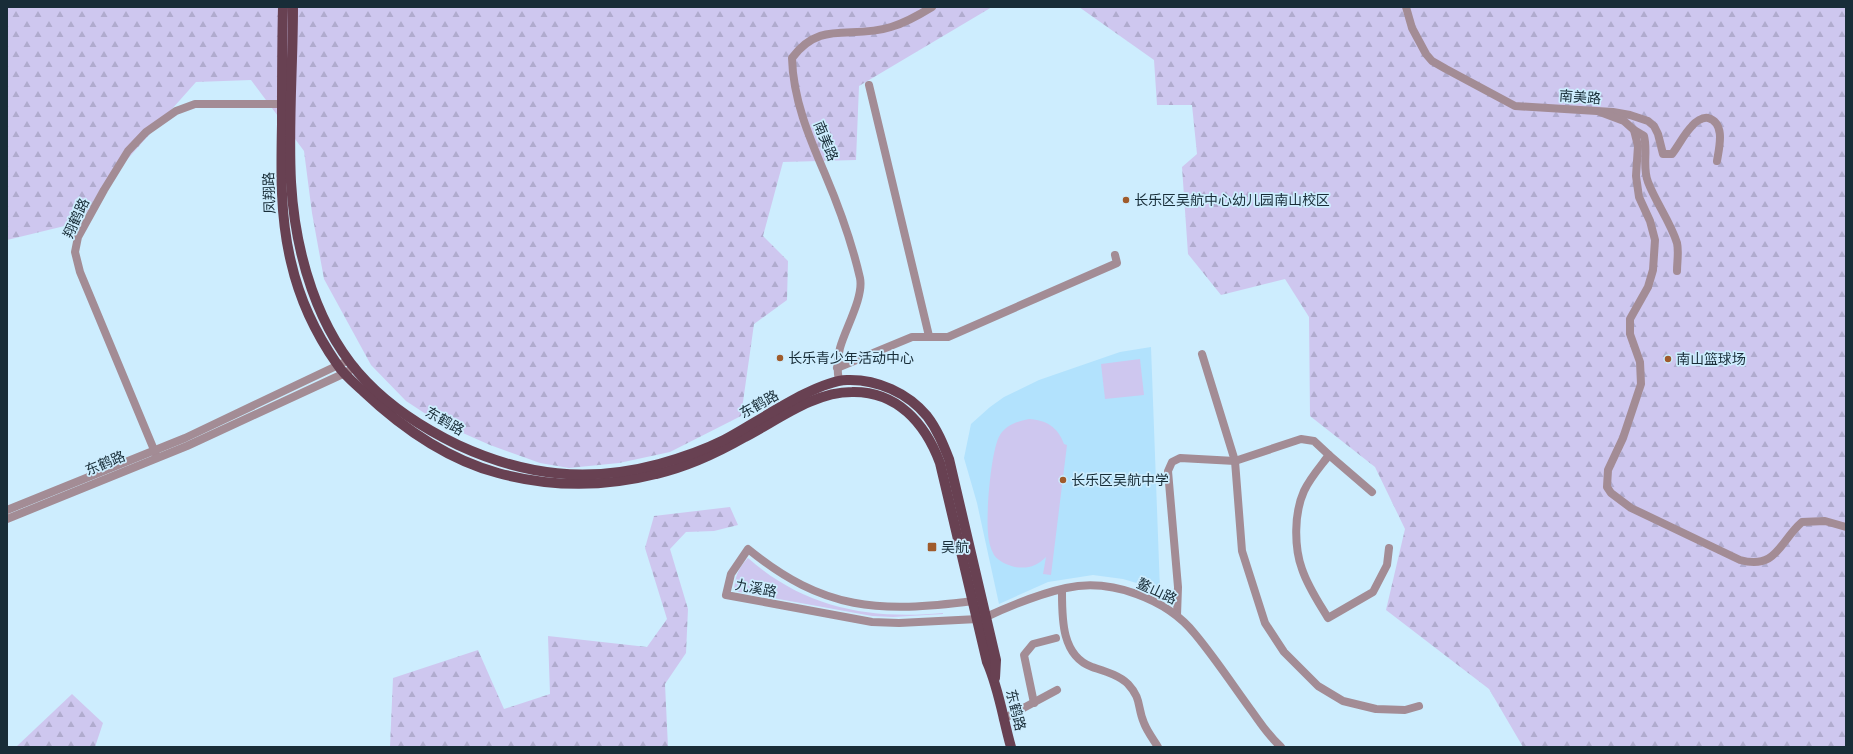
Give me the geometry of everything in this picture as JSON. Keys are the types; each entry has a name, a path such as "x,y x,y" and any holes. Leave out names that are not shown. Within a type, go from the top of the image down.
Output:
{"main road":[{"name":"凤翔路","path":"283,7 283,217 291,264 304,302 318,332 342,370"},
{"name":"凤翔路","path":"293,7 291,163 294,214 298,240 314,295 323,317 352,364"},
{"name":"东鹤路","path":"352,364 366,381 392,405 441,437 474,452 523,468 575,476 623,472 684,457 722,441 818,388 838,381 864,381 888,387 913,403 926,416 939,435 949,459 982,618 987,662 994,679 1011,747"},
{"name":"东鹤路","path":"342,370 394,419 441,449 496,473 523,479 577,484 625,480 674,469 717,452 788,413 834,393 866,392 884,397 905,408 919,424 934,446 945,480 973,602 982,618"}],"street":[{"name":"南美路","path":"838,381 837,368 839,349 857,298 860,280 849,240 804,125 792,71 792,58 808,41 823,34 861,32 890,28 932,7"},
{"name":"南美路","path":"1406,7 1412,28 1432,61 1515,106 1522,108 1567,109 1630,115 1648,121 1654,126 1663,154 1667,156 1672,154 1692,126 1698,121 1705,118 1713,120 1718,125 1720,142 1717,161"},
{"path":"869,85 929,336"},
{"name":"翔鹤路","path":"155,454 80,272 75,252 78,237 128,151 146,132 176,111 195,104 282,104"},
{"path":"1600,112 1624,122 1644,136 1647,146 1645,164 1647,180 1666,216 1677,244 1677,271"},
{"path":"1634,130 1638,146 1637,186 1639,197 1652,227 1655,240 1655,256 1648,287 1630,320 1630,334 1641,368 1641,384 1623,438 1608,470 1607,486 1611,493 1639,513 1740,560 1751,563 1759,563 1771,557 1802,522 1825,521 1846,527"},
{"path":"837,368 912,337 948,336 1117,263 1115,255"},
{"path":"1202,354 1235,461 1242,550 1265,623 1284,652 1318,686 1343,701 1376,709 1405,710 1419,706"},
{"name":"东鹤路","path":"7,510 186,442 352,364"},
{"path":"1177,615 1178,587 1168,471 1172,462 1180,458 1235,461 1301,439 1314,440 1372,492"},
{"name":"东鹤路","path":"7,519 155,454"},
{"path":"1329,455 1304,490 1297,509 1297,537 1301,569 1310,588 1328,618 1373,592 1386,564 1389,548"},
{"name":"九溪路","path":"973,602 904,608 856,604 822,594 802,586 780,574 748,548 731,574 726,595 872,622 899,623 982,618"},
{"name":"鳌山路","path":"982,618 1023,602 1062,590 1085,587 1106,587 1128,592 1148,599 1177,615 1195,633 1266,733 1281,747"},
{"path":"1062,590 1065,636 1073,654 1086,665 1110,673 1127,683 1138,696 1144,722 1158,747"},
{"path":"1034,703 1024,655 1032,644 1056,638"},
{"path":"1003,719 1057,690"}],"shaded area":[{"name":"长乐区吴航中学","path":"1151,347 1160,590 1123,579 1093,575 1048,582 999,604 977,503 964,458 971,424 1004,397 1039,380 1120,352"}],"green space":[{"path":"7,7 992,7 859,86 856,160 783,162 763,236 788,261 787,300 754,324 741,416 670,452 619,463 569,468 540,463 490,445 438,422 406,401 371,365 324,279 312,213 304,151 251,80 196,82 100,190 81,222 7,240"},
{"path":"1079,7 1846,7 1846,747 1523,747 1489,689 1386,610 1405,529 1375,467 1310,416 1309,317 1285,279 1221,295 1188,254 1182,167 1197,154 1192,105 1157,105 1154,60"},
{"path":"1140,359 1144,395 1105,399 1101,364"},
{"path":"1029,419 1041,421 1051,426 1058,433 1064,444 1067,445 1051,575 1043,574 1046,557 1036,565 1024,568 1015,567 1001,561 994,555 988,538 990,482 997,442 1000,435 1009,426"},
{"path":"730,507 738,525 714,531 686,532 670,549 688,609 686,653 665,684 668,747 390,747 393,678 478,650 504,709 550,694 548,636 647,647 667,619 645,548 654,516"},
{"path":"748,558 769,575 792,589 839,607 864,612 890,614 943,614 893,617 872,616 734,591 738,573"},
{"path":"72,694 103,723 95,747 16,747"}],"place":[{"name":"长乐区吴航中心幼儿园南山校区","path":"1126,200"},
{"name":"长乐青少年活动中心","path":"780,358"},
{"name":"南山篮球场","path":"1668,359"},
{"name":"长乐区吴航中学","path":"1063,480"},
{"name":"吴航","path":"932,547"}]}
